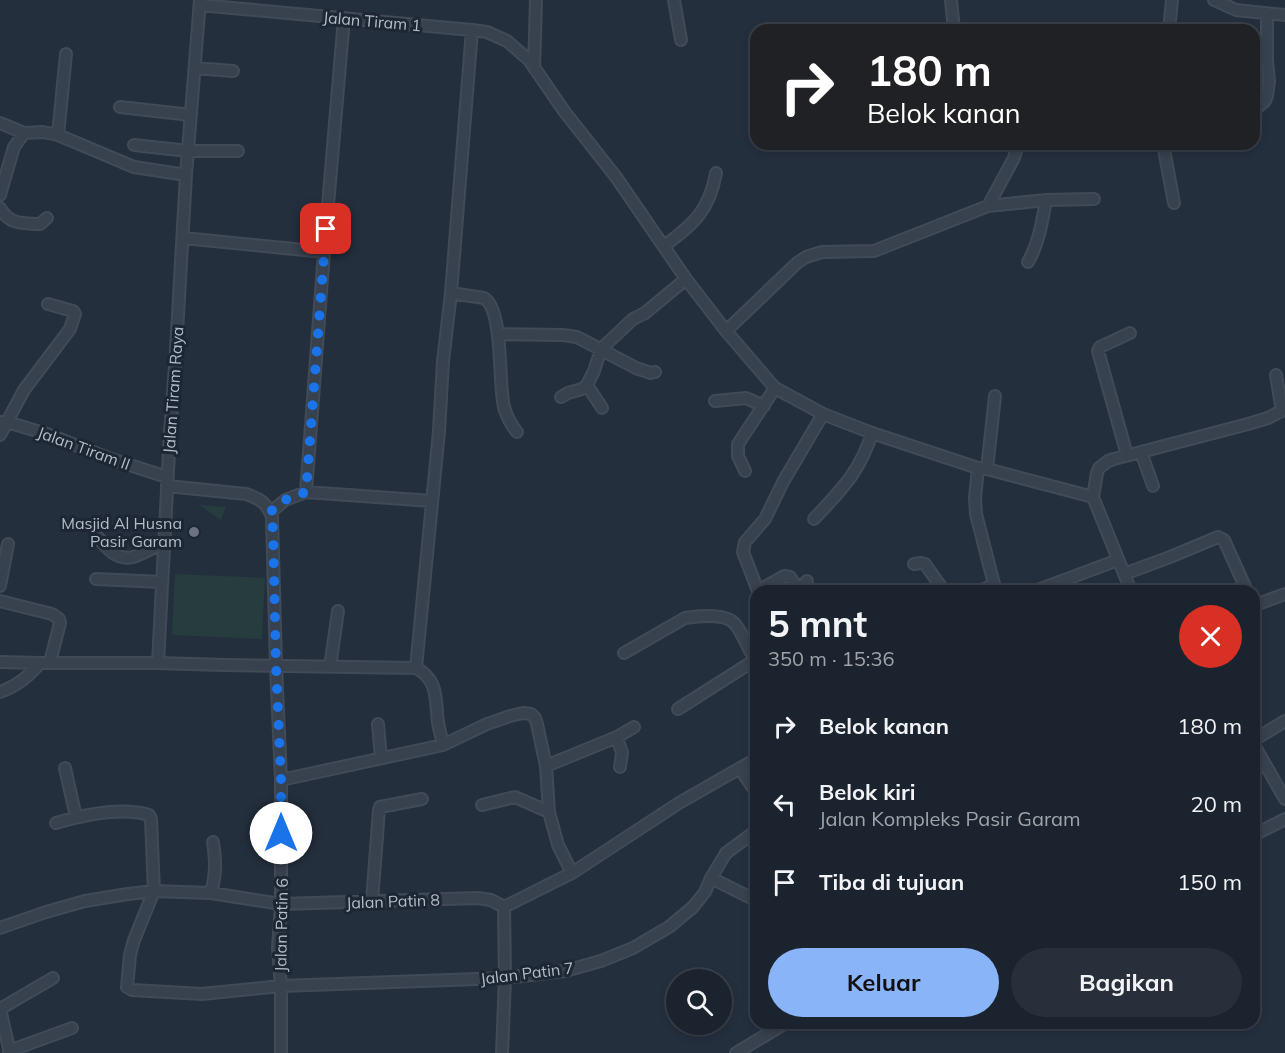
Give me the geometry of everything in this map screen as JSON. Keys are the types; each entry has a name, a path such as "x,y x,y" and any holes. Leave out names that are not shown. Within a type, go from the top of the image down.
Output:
{"street":[{"path":"534,68 536,0"},
{"path":"674,0 681,40"},
{"path":"951,0 953,24"},
{"path":"1170,24 1172,0"},
{"path":"1214,0 1236,10 1285,15"},
{"name":"Jalan Tiram 1","path":"200,3 472,30 487,32 507,41 529,60 564,111 616,177 686,279 726,331 775,388"},
{"name":"Jalan Tiram Raya","path":"158,663 186,175 200,3"},
{"path":"1260,105 1265,101 1268,88 1267,13"},
{"path":"306,492 344,18"},
{"path":"416,668 439,432 443,361 451,293 472,30"},
{"path":"58,135 66,54"},
{"path":"195,68 233,71"},
{"path":"120,107 191,115"},
{"path":"0,123 24,133 43,132 58,135 134,167 186,175"},
{"path":"0,195 14,147 24,133"},
{"path":"134,145 188,151 238,151"},
{"path":"988,206 1016,150"},
{"path":"1164,150 1174,203"},
{"path":"664,246 687,229 704,210 713,191 716,173"},
{"path":"726,331 806,257 822,252 874,251 988,206 1046,200 1094,199"},
{"path":"1028,262 1038,239 1046,200"},
{"path":"0,208 7,218 15,222 40,224 47,218"},
{"path":"183,238 324,252"},
{"path":"561,397 587,385 601,349 633,319 645,313 686,279"},
{"path":"451,293 487,299 492,308 498,334 504,406 510,424 517,432"},
{"path":"0,435 3,422 74,320 73,311 48,304"},
{"path":"1127,455 1098,351 1100,347 1130,333"},
{"path":"498,334 577,337 636,368 651,373 655,372"},
{"path":"1129,585 1093,497 1099,468 1108,461 1127,455 1248,424 1283,410 1276,375"},
{"path":"587,385 602,408"},
{"path":"745,471 738,456 738,444 775,388 824,414 872,433 983,469 1093,497"},
{"path":"995,396 983,469 975,498 976,514 995,585"},
{"path":"715,402 746,398 764,406"},
{"path":"756,585 743,552 745,542 765,519 783,482 824,414"},
{"name":"Jalan Tiram II","path":"3,422 47,434 167,482"},
{"path":"814,519 848,483 860,465 872,433"},
{"path":"1141,452 1153,486"},
{"path":"167,482 285,500"},
{"path":"257,497 265,503 270,512 285,500 306,492 432,501"},
{"name":"Jalan Patin 6","path":"270,512 273,529 281,780 281,904 278,948 281,986 281,1053"},
{"path":"98,537 109,551 122,557 134,557 155,546 164,545"},
{"path":"1124,574 1218,537 1224,540 1244,585"},
{"path":"0,586 8,544"},
{"path":"1051,585 1118,560"},
{"path":"914,564 926,564 940,585"},
{"path":"768,585 784,576 790,577 795,585"},
{"path":"96,579 162,582"},
{"path":"803,585 807,581"},
{"path":"1260,603 1285,594"},
{"path":"0,601 52,614 59,619 60,623 45,663 21,682 0,692"},
{"path":"330,667 338,611"},
{"path":"624,653 685,618 695,616 729,619 736,625 750,652"},
{"path":"0,662 416,668 427,675 432,683 436,695 443,745"},
{"path":"678,709 750,664"},
{"path":"281,780 443,745 486,724 523,713 531,714 535,718 546,766 549,812 558,845 572,873"},
{"path":"1260,736 1285,721"},
{"path":"378,724 381,758"},
{"path":"546,766 634,727"},
{"path":"617,736 622,753 620,767"},
{"path":"1260,756 1285,799"},
{"path":"502,1053 505,978 504,907 572,873 679,803 750,763"},
{"path":"65,768 76,817"},
{"path":"740,770 750,784"},
{"path":"482,805 515,797 549,812"},
{"path":"372,901 380,807 422,799"},
{"path":"56,823 93,814 149,815 154,891"},
{"path":"1260,832 1285,819"},
{"name":"Jalan Patin 7","path":"154,891 130,955 129,989 202,994 281,986 505,978 565,971 601,961 633,948 669,927 693,907 705,892 726,853 750,835"},
{"path":"211,893 216,874 213,842"},
{"path":"711,878 750,898"},
{"name":"Jalan Patin 8","path":"0,928 85,901 154,891 211,893 281,904 478,898 491,900 504,907"},
{"path":"53,978 0,1009 10,1052 72,1028"},
{"path":"736,1053 776,1029"}],"green space":[{"path":"199,505 226,507 221,520"},
{"path":"175,574 265,578 262,639 172,635"}],"place":[{"name":"Masjid Al Husna Pasir Garam","path":"194,532"}],"route":[{"path":"281,833 273,529 270,512 285,500 306,492 326,229"}]}
